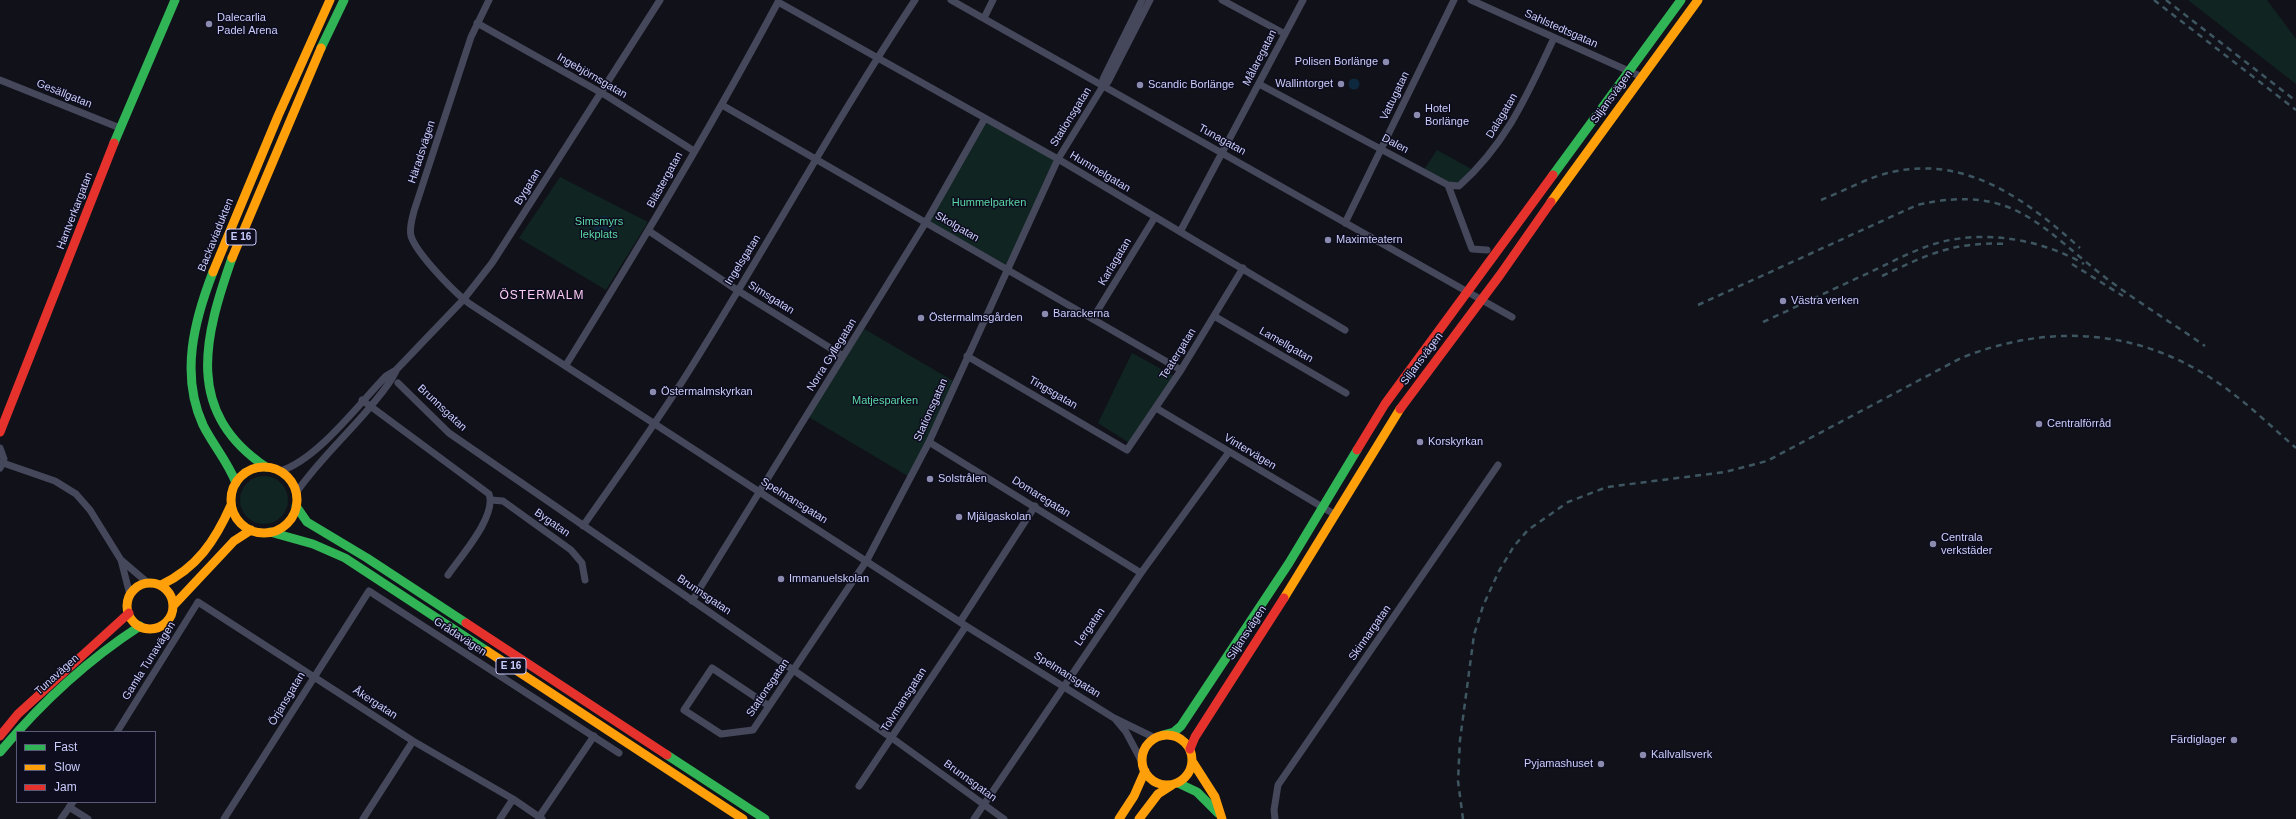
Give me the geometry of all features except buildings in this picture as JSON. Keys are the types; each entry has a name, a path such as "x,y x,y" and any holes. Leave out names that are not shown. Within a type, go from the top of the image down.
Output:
{"main road":[{"name":"Hantverkargatan","path":"0,432 120,128 176,0"},
{"name":"Backaviadukten","path":"236,483 231,468 206,431 196,405 191,377 192,342 208,286 240,205 307,49 330,0"},
{"name":"E 16","path":"280,471 266,467 248,456 228,435 213,406 207,373 210,332 220,294 252,209 305,82 344,0"},
{"name":"Siljansvägen","path":"1159,737 1174,732 1181,726 1323,508 1385,404 1681,0"},
{"name":"Siljansvägen","path":"1190,749 1195,737 1301,571 1334,514 1401,407 1482,299 1527,234 1698,0"},
{"path":"232,505 220,532 201,558 183,574 161,585 148,583 137,587 130,595 128,604 129,613 140,626 151,628 162,625 170,617 173,606 183,592 212,564 230,542 251,530 238,520 232,505 232,494 236,483 246,472 256,468 266,467"},
{"path":"270,532 285,525 292,516 296,506 296,493 288,478 280,471"},
{"name":"E 16","path":"296,506 307,522 372,561 765,819"},
{"name":"E 16","path":"251,530 270,532 313,544 345,558 743,819"},
{"path":"161,585 170,594 173,606"},
{"name":"Tunavägen","path":"0,736 18,714 129,613"},
{"name":"Tunavägen","path":"19,731 54,692 96,656 140,626"},
{"name":"Tunavägen","path":"0,752 16,734"},
{"path":"1119,819 1134,796 1143,766 1145,748 1159,737 1179,738 1190,749 1192,761 1215,797 1222,819"},
{"path":"1139,819 1158,794 1188,774 1192,761"},
{"path":"1143,766 1156,783 1175,784 1197,792 1222,819"}],"street":[{"name":"Häradsvägen","path":"463,300 426,258 412,237 410,230 421,190 477,24 489,0"},
{"name":"Bygatan","path":"280,471 302,462 386,376 396,370 463,300 492,264 600,92 660,0"},
{"name":"Ingelsgatan","path":"583,526 655,424 817,160 877,58 915,0"},
{"name":"Tunagatan","path":"951,0 1345,223 1469,291 1512,317"},
{"path":"984,18 994,0"},
{"name":"Stationsgatan","path":"1104,86 1103,79 1142,0"},
{"name":"Stationsgatan","path":"769,706 712,668 684,710 721,734 753,730 867,560 929,442 967,356 1058,160 1104,86 1108,82 1150,0"},
{"path":"1222,0 1285,34"},
{"name":"Målaregatan","path":"1180,232 1303,0"},
{"name":"Vattugatan","path":"1345,223 1454,0"},
{"name":"Sahlstedtsgatan","path":"1471,0 1642,77"},
{"name":"Hummelgatan","path":"778,2 986,118 1243,268 1345,330"},
{"name":"Blästergatan","path":"566,365 649,231 722,105 778,2"},
{"name":"Ingebjörnsgatan","path":"477,24 600,92 694,151"},
{"name":"Dalagatan","path":"1448,185 1459,186 1499,143 1522,107 1554,38"},
{"name":"Gesällgatan","path":"0,80 120,128"},
{"name":"Dalen","path":"1259,84 1448,185"},
{"name":"Skolgatan","path":"722,105 1181,370"},
{"name":"Norra Gyllegatan","path":"692,601 926,222 986,118"},
{"path":"1448,185 1472,249 1487,250"},
{"name":"Karlagatan","path":"1093,318 1155,217"},
{"name":"Simsgatan","path":"649,231 737,290 843,356"},
{"name":"Teatergatan","path":"1128,450 1181,370 1243,268"},
{"name":"Spelmansgatan","path":"463,300 566,365 760,493 867,560 966,626 1064,685 1114,718 1159,737"},
{"name":"Lamellgatan","path":"1214,316 1346,393"},
{"name":"Tingsgatan","path":"967,356 1128,450"},
{"name":"Bygatan","path":"296,493 310,472 391,381 396,370"},
{"name":"Brunnsgatan","path":"398,382 449,432 892,738 1004,819"},
{"path":"362,400 484,488 491,500 488,515 448,575"},
{"name":"Vintervägen","path":"1156,408 1334,514"},
{"name":"Domaregatan","path":"929,442 1035,506 1141,573"},
{"path":"0,448 4,454 2,466 55,481 76,494 90,510 121,560 130,595"},
{"name":"Lergatan","path":"974,819 1141,573 1229,452"},
{"name":"Skinnargatan","path":"1275,819 1274,810 1278,785 1498,465"},
{"name":"Bygatan","path":"491,500 503,501 571,550 582,563 585,580"},
{"path":"960,622 1035,506"},
{"path":"121,560 148,583"},
{"name":"Örjansgatan","path":"224,819 369,591"},
{"name":"Grådavägen","path":"369,591 619,752"},
{"name":"Åkergatan","path":"198,602 413,741 513,799 540,818"},
{"name":"Gamla Tunavägen","path":"118,731 198,602"},
{"name":"Tolvmansgatan","path":"859,786 966,626"},
{"name":"Spelmansgatan","path":"1114,718 1126,732 1143,766"},
{"path":"540,818 594,736"},
{"path":"363,819 413,741"},
{"path":"500,819 513,799"},
{"path":"61,819 71,804 88,819"}],"green space":[{"path":"2188,0 2267,0 2296,39 2296,84"},
{"name":"Hummelparken","path":"985,118 1058,159 1008,269 926,222"},
{"path":"1437,150 1475,171 1459,186 1423,171"},
{"name":"Simsmyrs lekplats","path":"560,177 648,222 606,290 519,238"},
{"name":"Matjesparken","path":"861,327 955,382 911,478 807,416"},
{"path":"1132,353 1174,376 1131,444 1098,423"},
{"path":"264,476 273,478 281,483 286,491 288,500 286,509 281,517 273,522 264,524 255,522 247,517 242,509 240,500 242,491 247,483 255,478"}],"water":[{"path":"1354,78 1358,80 1360,84 1358,88 1354,90 1350,88 1348,84 1350,80"},
{"path":"604,216 611,219 614,226 611,233 604,236 597,233 594,226 597,219"}],"railway":[{"path":"2154,0 2296,110"},
{"path":"2166,0 2296,101"},
{"path":"1821,200 1892,172 1919,168 1946,170 1971,176 1995,186 2039,214 2080,248"},
{"path":"1698,305 1917,205 1952,200 1980,200 2005,206 2026,216 2047,230 2114,284 2205,346"},
{"path":"1763,322 1925,247 1953,240 1972,237 2011,239 2049,248 2084,264"},
{"path":"1882,276 1927,256 1956,247 2006,244"},
{"path":"2072,264 2123,296"},
{"path":"1463,819 1458,781 1460,740 1474,635 1483,606 1499,571 1514,546 1528,530 1568,502 1607,487 1725,472 1767,461 1961,358 2022,340 2052,337 2082,336 2113,339 2143,346 2172,357 2214,380 2250,408 2296,448"}],"traffic: fast":[{"path":"114,143 175,0"},
{"path":"321,48 344,0"},
{"path":"1553,175 1681,0"},
{"path":"232,258 214,317 209,345 208,372 212,398 222,422 240,446 266,467"},
{"path":"213,272 195,329 192,348 192,387 196,406 203,425 229,468 236,483"},
{"path":"1163,735 1174,732 1181,726 1289,563 1357,450"},
{"path":"296,506 307,522 367,558 466,623"},
{"path":"270,532 313,544 345,558 487,651"},
{"path":"19,731 48,700 83,668 120,639 140,626"},
{"path":"0,752 16,734"},
{"path":"667,755 765,819"},
{"path":"1178,783 1197,792 1218,813"}],"traffic: slow":[{"path":"213,272 278,116 330,0"},
{"path":"1551,202 1698,0"},
{"path":"232,258 321,48"},
{"path":"1284,598 1400,409"},
{"path":"264,467 277,470 287,477 294,487 297,500 294,513 287,523 277,530 264,533 251,530 241,523 234,513 231,500 234,487 241,477 251,470 264,467"},
{"path":"161,585 185,570 204,552 225,518 231,505"},
{"path":"173,606 234,541 251,530"},
{"path":"150,583 163,587 169,593 173,606 169,619 163,625 150,629 137,625 131,619 127,606 131,593 137,587 150,583"},
{"path":"487,651 743,819"},
{"path":"1167,735 1177,737 1185,742 1190,750 1192,760 1190,770 1185,778 1177,783 1167,785 1157,783 1149,778 1144,770 1142,760 1144,750 1149,742 1157,737 1167,735"},
{"path":"1192,761 1215,797 1222,819"},
{"path":"1119,819 1134,796 1145,771"},
{"path":"1139,819 1158,794 1172,785"}],"traffic: jam":[{"path":"0,432 114,143"},
{"path":"1357,450 1385,404 1553,175"},
{"path":"1400,409 1500,275 1551,202"},
{"path":"1190,749 1195,737 1284,598"},
{"path":"0,736 18,714 129,613"},
{"path":"466,623 667,755"}],"place":[{"name":"Dalecarlia Padel Arena","path":"209,24"},
{"name":"Polisen Borlänge","path":"1386,62"},
{"name":"Wallintorget","path":"1341,84"},
{"name":"Scandic Borlänge","path":"1140,85"},
{"name":"Hotel Borlänge","path":"1417,115"},
{"name":"Maximteatern","path":"1328,240"},
{"name":"Västra verken","path":"1783,301"},
{"name":"Barackerna","path":"1045,314"},
{"name":"Östermalmsgården","path":"921,318"},
{"name":"Östermalmskyrkan","path":"653,392"},
{"name":"Centralförråd","path":"2039,424"},
{"name":"Korskyrkan","path":"1420,442"},
{"name":"Solstrålen","path":"930,479"},
{"name":"Mjälgaskolan","path":"959,517"},
{"name":"Centrala verkstäder","path":"1933,544"},
{"name":"Immanuelskolan","path":"781,579"},
{"name":"Färdiglager","path":"2234,740"},
{"name":"Kallvallsverk","path":"1643,755"},
{"name":"Pyjamashuset","path":"1601,764"}],"district":[{"name":"ÖSTERMALM","path":"542,296"}]}
